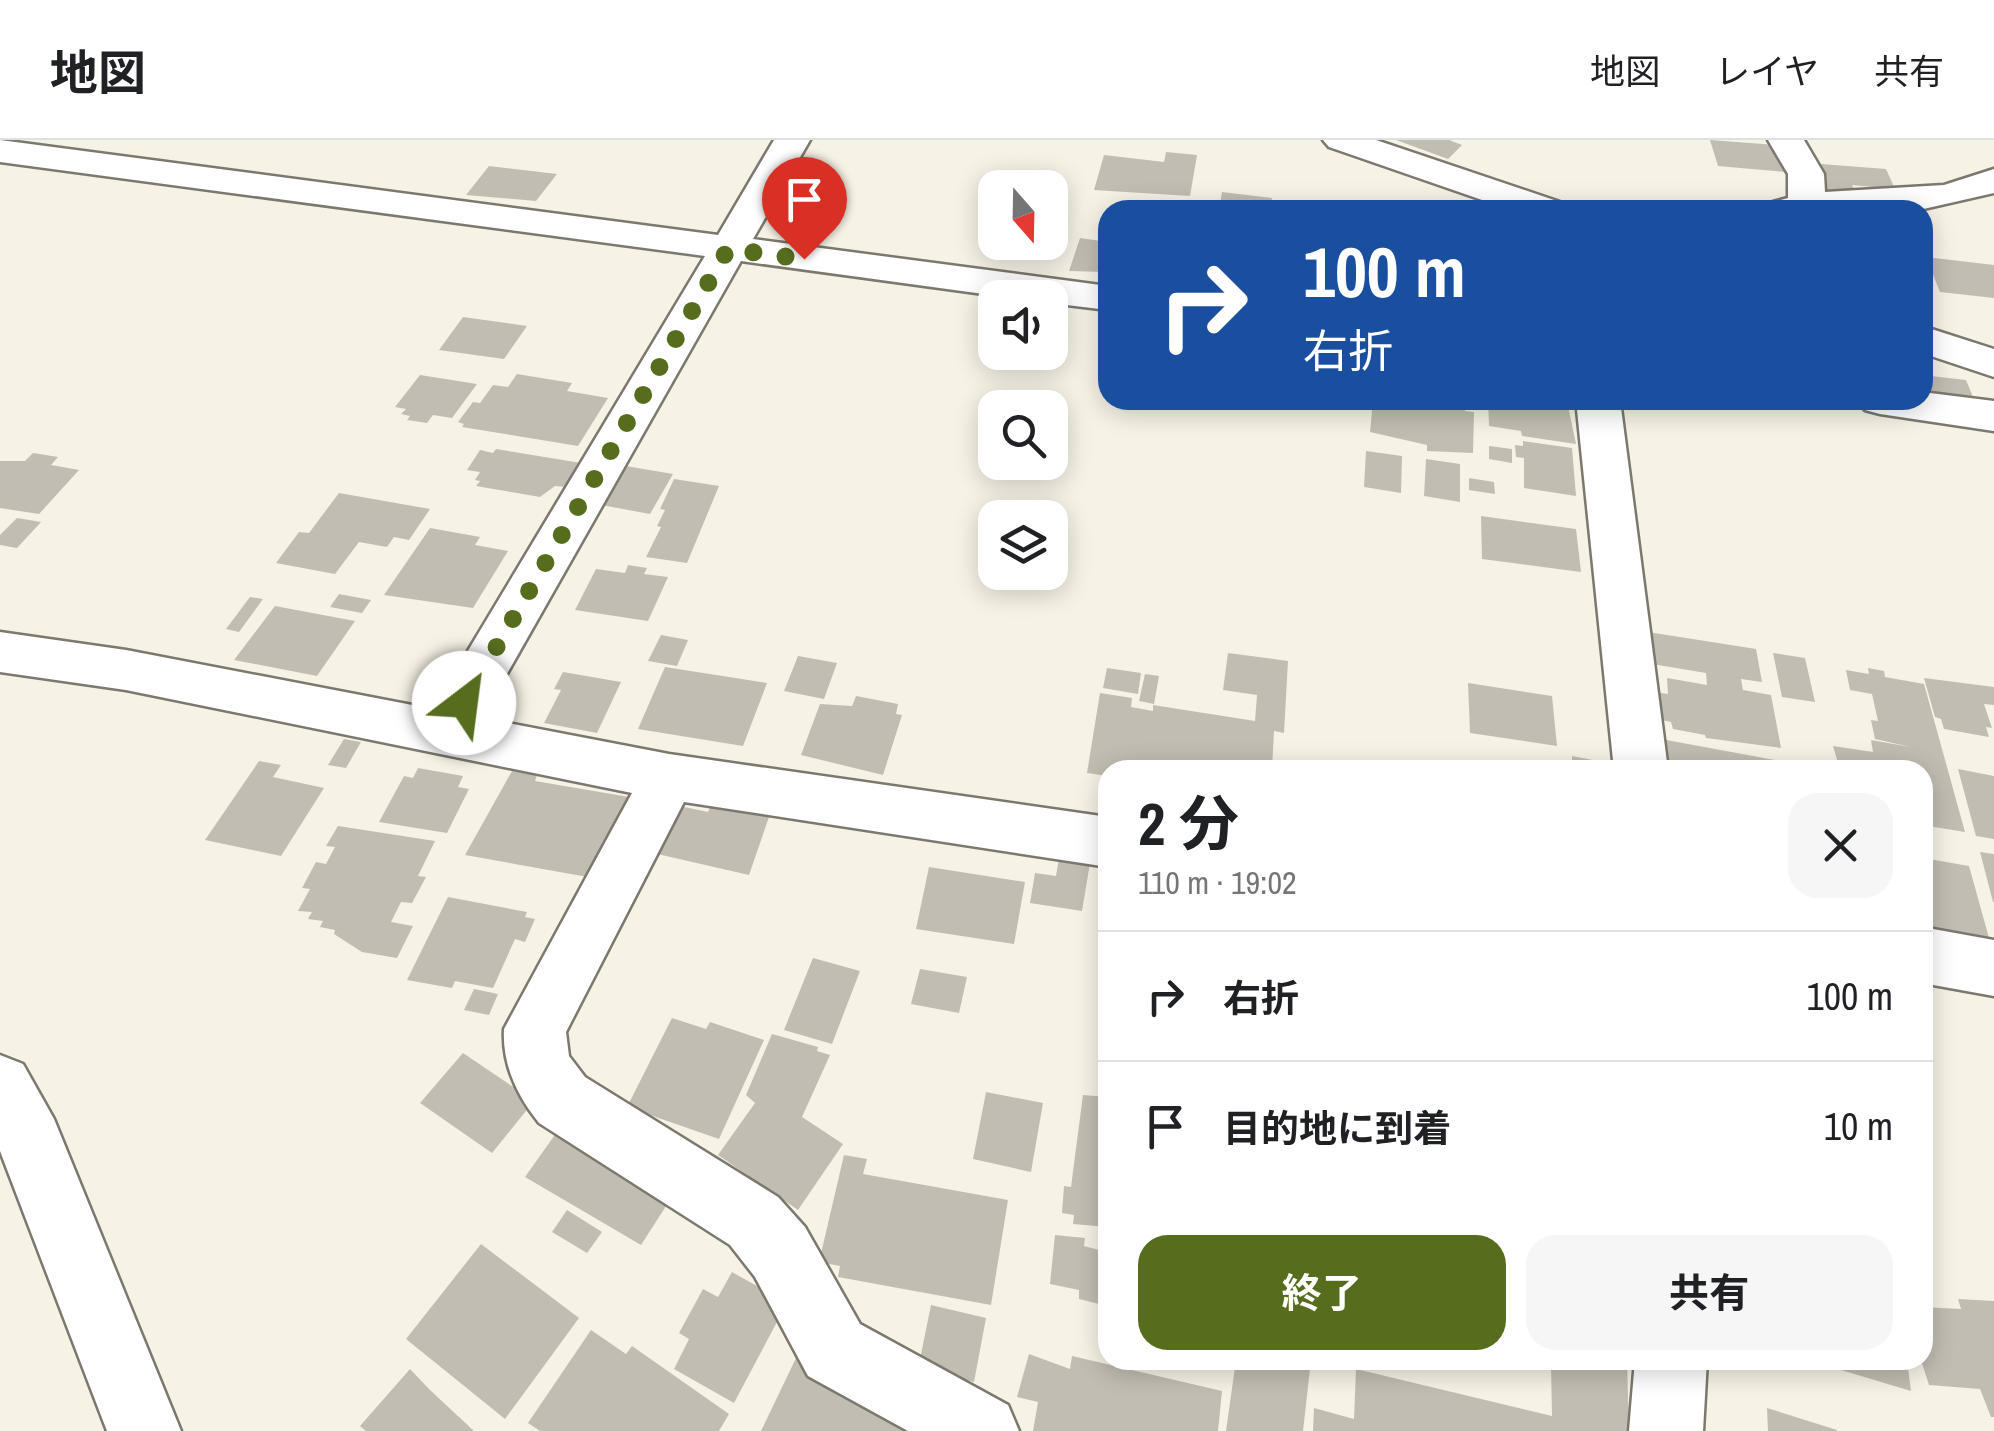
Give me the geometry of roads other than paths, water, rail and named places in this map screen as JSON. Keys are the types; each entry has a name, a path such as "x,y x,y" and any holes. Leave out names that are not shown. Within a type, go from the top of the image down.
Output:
{"main road":[{"path":"445,735 792,140"},
{"path":"1341,140 1512,200"},
{"path":"1786,140 1806,174 1798,200"},
{"path":"0,151 1098,297"},
{"path":"1896,200 1953,196 1994,180"},
{"path":"1933,343 1994,363"},
{"path":"1933,407 1994,416"},
{"path":"1599,410 1640,760"},
{"path":"0,652 145,674 669,778 1098,841"},
{"path":"669,778 535,1029 534,1046 542,1078 562,1100 754,1221 780,1252 834,1350 982,1431"},
{"path":"1933,957 1994,968"},
{"path":"0,1088 31,1142 144,1431"},
{"path":"1666,1431 1670,1370"}]}
